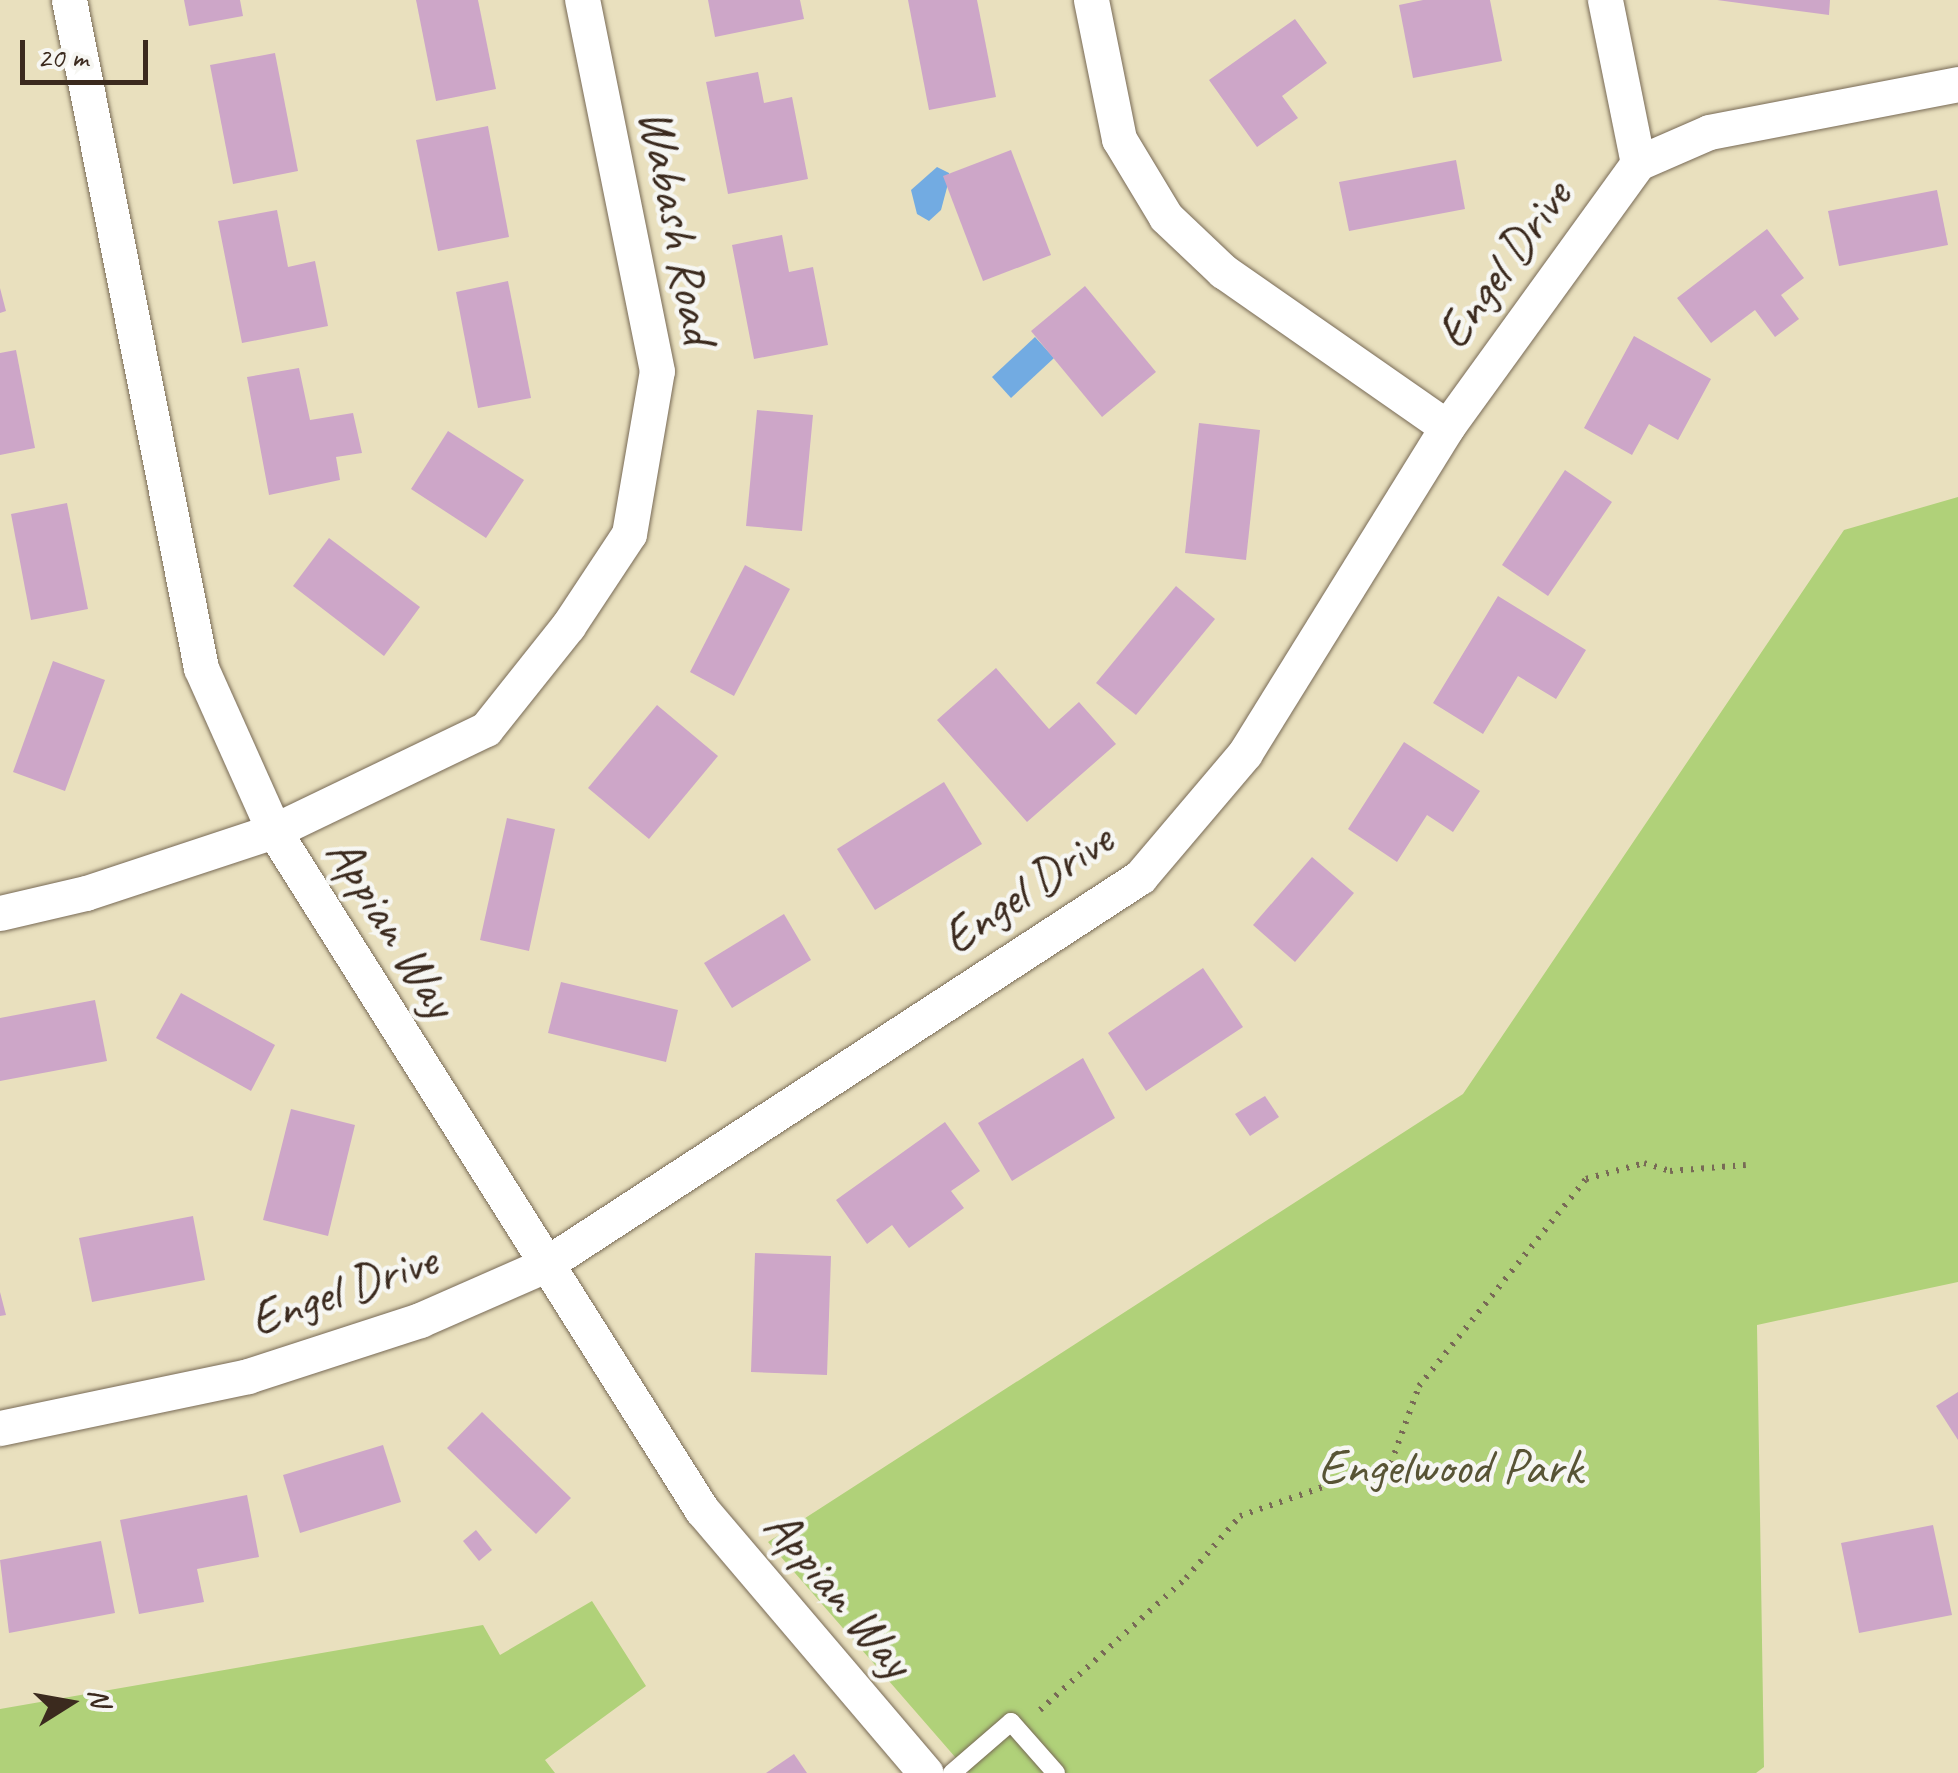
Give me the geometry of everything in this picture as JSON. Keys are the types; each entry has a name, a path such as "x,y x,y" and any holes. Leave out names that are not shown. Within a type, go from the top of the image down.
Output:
{"street":[{"name":"Appian Way","path":"68,0 201,668 274,830 543,1266 702,1510 926,1773"},
{"name":"Wabash Road","path":"0,912 86,893 274,830 486,729 568,626 629,534 657,371 582,0"},
{"path":"1092,0 1119,139 1166,216 1223,271 1447,427"},
{"path":"1604,0 1638,163"},
{"name":"Engel Drive","path":"0,1428 248,1376 420,1320 543,1266 1140,878 1245,754 1447,427 1638,163 1709,132 1958,84"}],"lane":[{"path":"952,1773 1011,1722 1056,1773"}],"path":[{"path":"1018,1729 1186,1578 1240,1516 1391,1463 1419,1386 1586,1179 1644,1163 1670,1172 1746,1166"}],"green space":[{"name":"Engelwood Park","path":"1958,497 1958,1282 1757,1325 1764,1767 1756,1773 969,1773 768,1542 1463,1094 1844,530"},
{"path":"592,1601 646,1686 545,1760 555,1773 0,1773 0,1709 483,1625 500,1655"}],"water":[{"path":"937,167 949,173 949,180 941,210 929,221 917,214 911,190"},
{"path":"1035,337 1054,358 1011,398 992,377"}],"building":[{"path":"184,0 240,0 243,16 189,26"},
{"path":"416,0 478,0 496,89 436,101"},
{"path":"708,0 800,0 804,19 715,37"},
{"path":"908,0 977,0 996,97 929,110"},
{"path":"1423,0 1490,0 1502,61 1413,78 1399,5"},
{"path":"1717,0 1830,0 1829,15"},
{"path":"1295,19 1327,63 1282,96 1298,118 1257,147 1209,80"},
{"path":"275,53 298,171 233,184 210,65"},
{"path":"758,72 764,103 792,97 808,179 728,194 706,82"},
{"path":"488,126 509,237 438,251 416,140"},
{"path":"1011,150 1051,255 983,281 943,176"},
{"path":"1456,160 1465,209 1349,231 1339,182"},
{"path":"1937,190 1948,245 1839,266 1828,211"},
{"path":"277,210 288,267 315,261 328,326 242,343 218,221"},
{"path":"1767,229 1804,278 1781,295 1799,319 1775,337 1755,310 1711,343 1677,298"},
{"path":"782,235 789,272 813,267 828,345 754,359 732,245"},
{"path":"508,281 531,398 478,408 456,292"},
{"path":"1085,286 1156,372 1102,417 1031,331"},
{"path":"0,288 6,311 0,313"},
{"path":"1634,336 1711,379 1678,440 1649,424 1632,455 1584,428"},
{"path":"16,350 35,448 0,455 0,353"},
{"path":"299,368 310,420 353,413 362,453 336,457 340,480 269,495 247,377"},
{"path":"757,410 813,415 802,531 746,526"},
{"path":"1199,423 1260,430 1246,560 1185,553"},
{"path":"448,431 524,480 486,538 411,489"},
{"path":"1565,470 1612,502 1548,596 1502,565"},
{"path":"67,503 88,609 31,620 11,514"},
{"path":"329,538 420,607 384,656 293,586"},
{"path":"745,565 790,589 734,696 690,672"},
{"path":"1176,586 1215,619 1136,715 1096,683"},
{"path":"1498,596 1586,650 1556,699 1518,676 1483,734 1433,703"},
{"path":"53,661 105,680 65,791 13,772"},
{"path":"996,668 1049,729 1079,702 1116,744 1027,822 937,720"},
{"path":"657,705 718,756 649,839 588,788"},
{"path":"1404,742 1480,791 1453,832 1427,815 1397,862 1348,829"},
{"path":"944,782 982,844 875,910 837,849"},
{"path":"507,818 555,829 529,951 480,940"},
{"path":"1312,857 1354,893 1295,962 1253,925"},
{"path":"784,914 811,960 732,1008 704,963"},
{"path":"1203,968 1243,1027 1146,1091 1108,1033"},
{"path":"561,982 678,1010 666,1062 548,1033"},
{"path":"181,993 275,1045 251,1091 156,1038"},
{"path":"95,1000 107,1061 0,1081 0,1018"},
{"path":"1083,1058 1115,1118 1012,1181 978,1123"},
{"path":"1265,1096 1279,1117 1250,1136 1235,1114"},
{"path":"291,1109 355,1125 328,1236 263,1220"},
{"path":"945,1122 980,1171 951,1191 964,1208 909,1248 892,1225 867,1244 836,1200"},
{"path":"193,1216 205,1280 92,1302 79,1238"},
{"path":"755,1253 831,1256 827,1375 751,1372"},
{"path":"0,1292 6,1315 0,1316"},
{"path":"1958,1392 1958,1440 1936,1406"},
{"path":"482,1412 571,1498 536,1534 447,1448"},
{"path":"383,1445 401,1502 300,1533 283,1475"},
{"path":"247,1495 259,1557 197,1569 204,1602 139,1614 120,1520"},
{"path":"1933,1525 1952,1615 1859,1633 1841,1543"},
{"path":"476,1530 492,1550 479,1561 463,1541"},
{"path":"101,1541 115,1613 9,1633 0,1560"},
{"path":"794,1754 807,1773 766,1773"}]}
